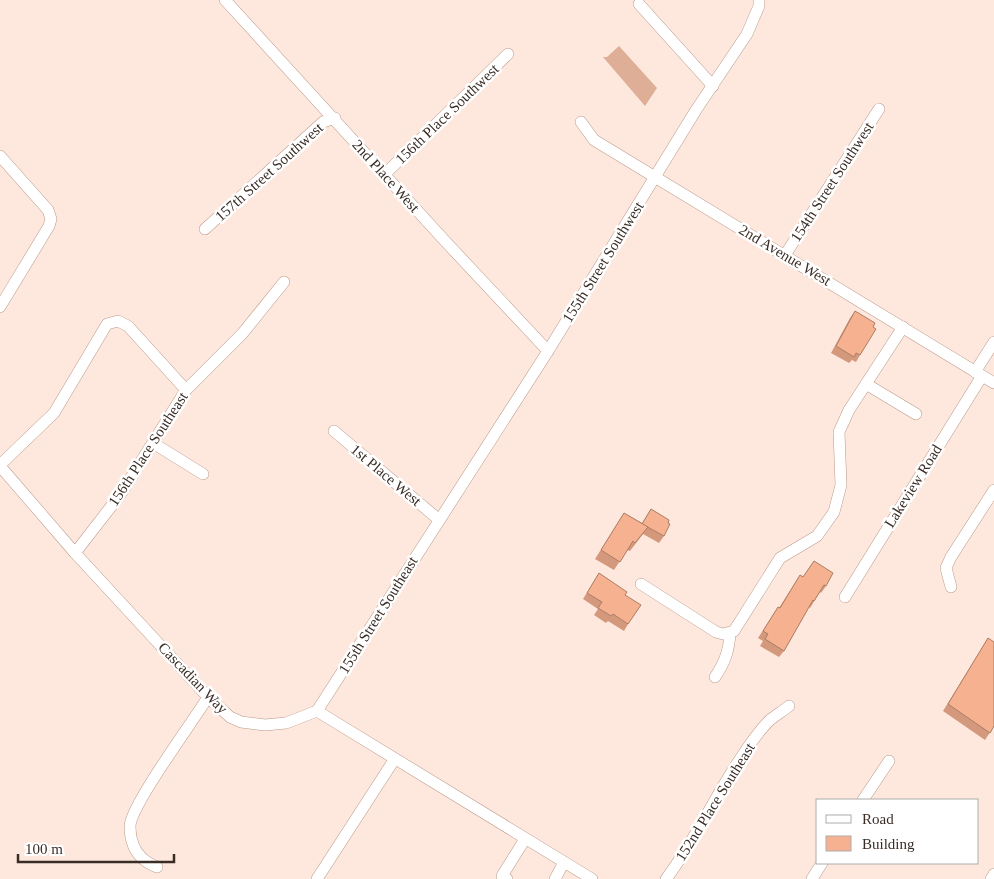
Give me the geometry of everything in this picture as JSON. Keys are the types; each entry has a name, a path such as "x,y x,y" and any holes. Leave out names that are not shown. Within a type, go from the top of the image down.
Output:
{"street":[{"name":"2nd Place West","path":"225,0 548,351"},
{"name":"155th Street Southwest","path":"438,519 548,351 696,110 747,34 760,0"},
{"path":"639,4 713,86"},
{"name":"156th Place Southwest","path":"385,174 508,54"},
{"name":"154th Street Southwest","path":"785,255 879,109"},
{"name":"157th Street Southwest","path":"205,229 323,122 335,118"},
{"name":"2nd Avenue West","path":"581,122 594,140 994,383"},
{"path":"0,156 48,210 51,219 49,226 0,307"},
{"name":"156th Place Southeast","path":"75,553 120,495 186,390 242,334 284,282"},
{"path":"0,466 54,413 108,324 118,321 128,326 186,390"},
{"path":"641,584 716,632 723,634 734,631 780,558 817,536 834,512 841,486 839,432 849,410 903,327"},
{"name":"Lakeview Road","path":"845,597 979,374 994,342"},
{"path":"866,384 916,414"},
{"name":"1st Place West","path":"334,431 438,519"},
{"path":"153,443 204,474"},
{"name":"Cascadian Way","path":"0,466 75,553 208,697 230,717 241,722 265,725 286,723 317,712"},
{"path":"951,586 946,568 950,557 994,490"},
{"name":"155th Street Southeast","path":"317,712 438,519"},
{"path":"715,677 728,653 730,633"},
{"path":"157,867 145,863 133,845 130,824 139,802 208,697"},
{"name":"152nd Place Southeast","path":"666,879 683,857 704,816 758,732 771,719 789,706"},
{"path":"317,712 564,862 584,877"},
{"path":"317,879 394,760"},
{"path":"864,799 889,761"},
{"path":"507,879 502,876 525,839"},
{"path":"555,879 564,862"},
{"path":"812,879 821,864"},
{"path":"991,879 994,874"}],"shaded area":[{"path":"619,46 657,88 645,106 603,57 607,57"}],"building":[{"path":"855,311 875,323 873,327 876,329 860,355 856,353 854,357 836,346"},
{"path":"651,509 669,520 668,523 670,524 664,536 642,524"},
{"path":"624,513 648,527 635,543 633,541 620,562 601,550"},
{"path":"814,561 833,573 826,586 824,585 813,600 784,651 765,639 768,634 763,631 778,607 780,608 800,575 803,577"},
{"path":"599,573 627,592 625,595 641,605 628,624 613,614 611,616 598,608 602,602 587,593"},
{"path":"988,638 994,642 994,726 990,733 948,704"}]}
